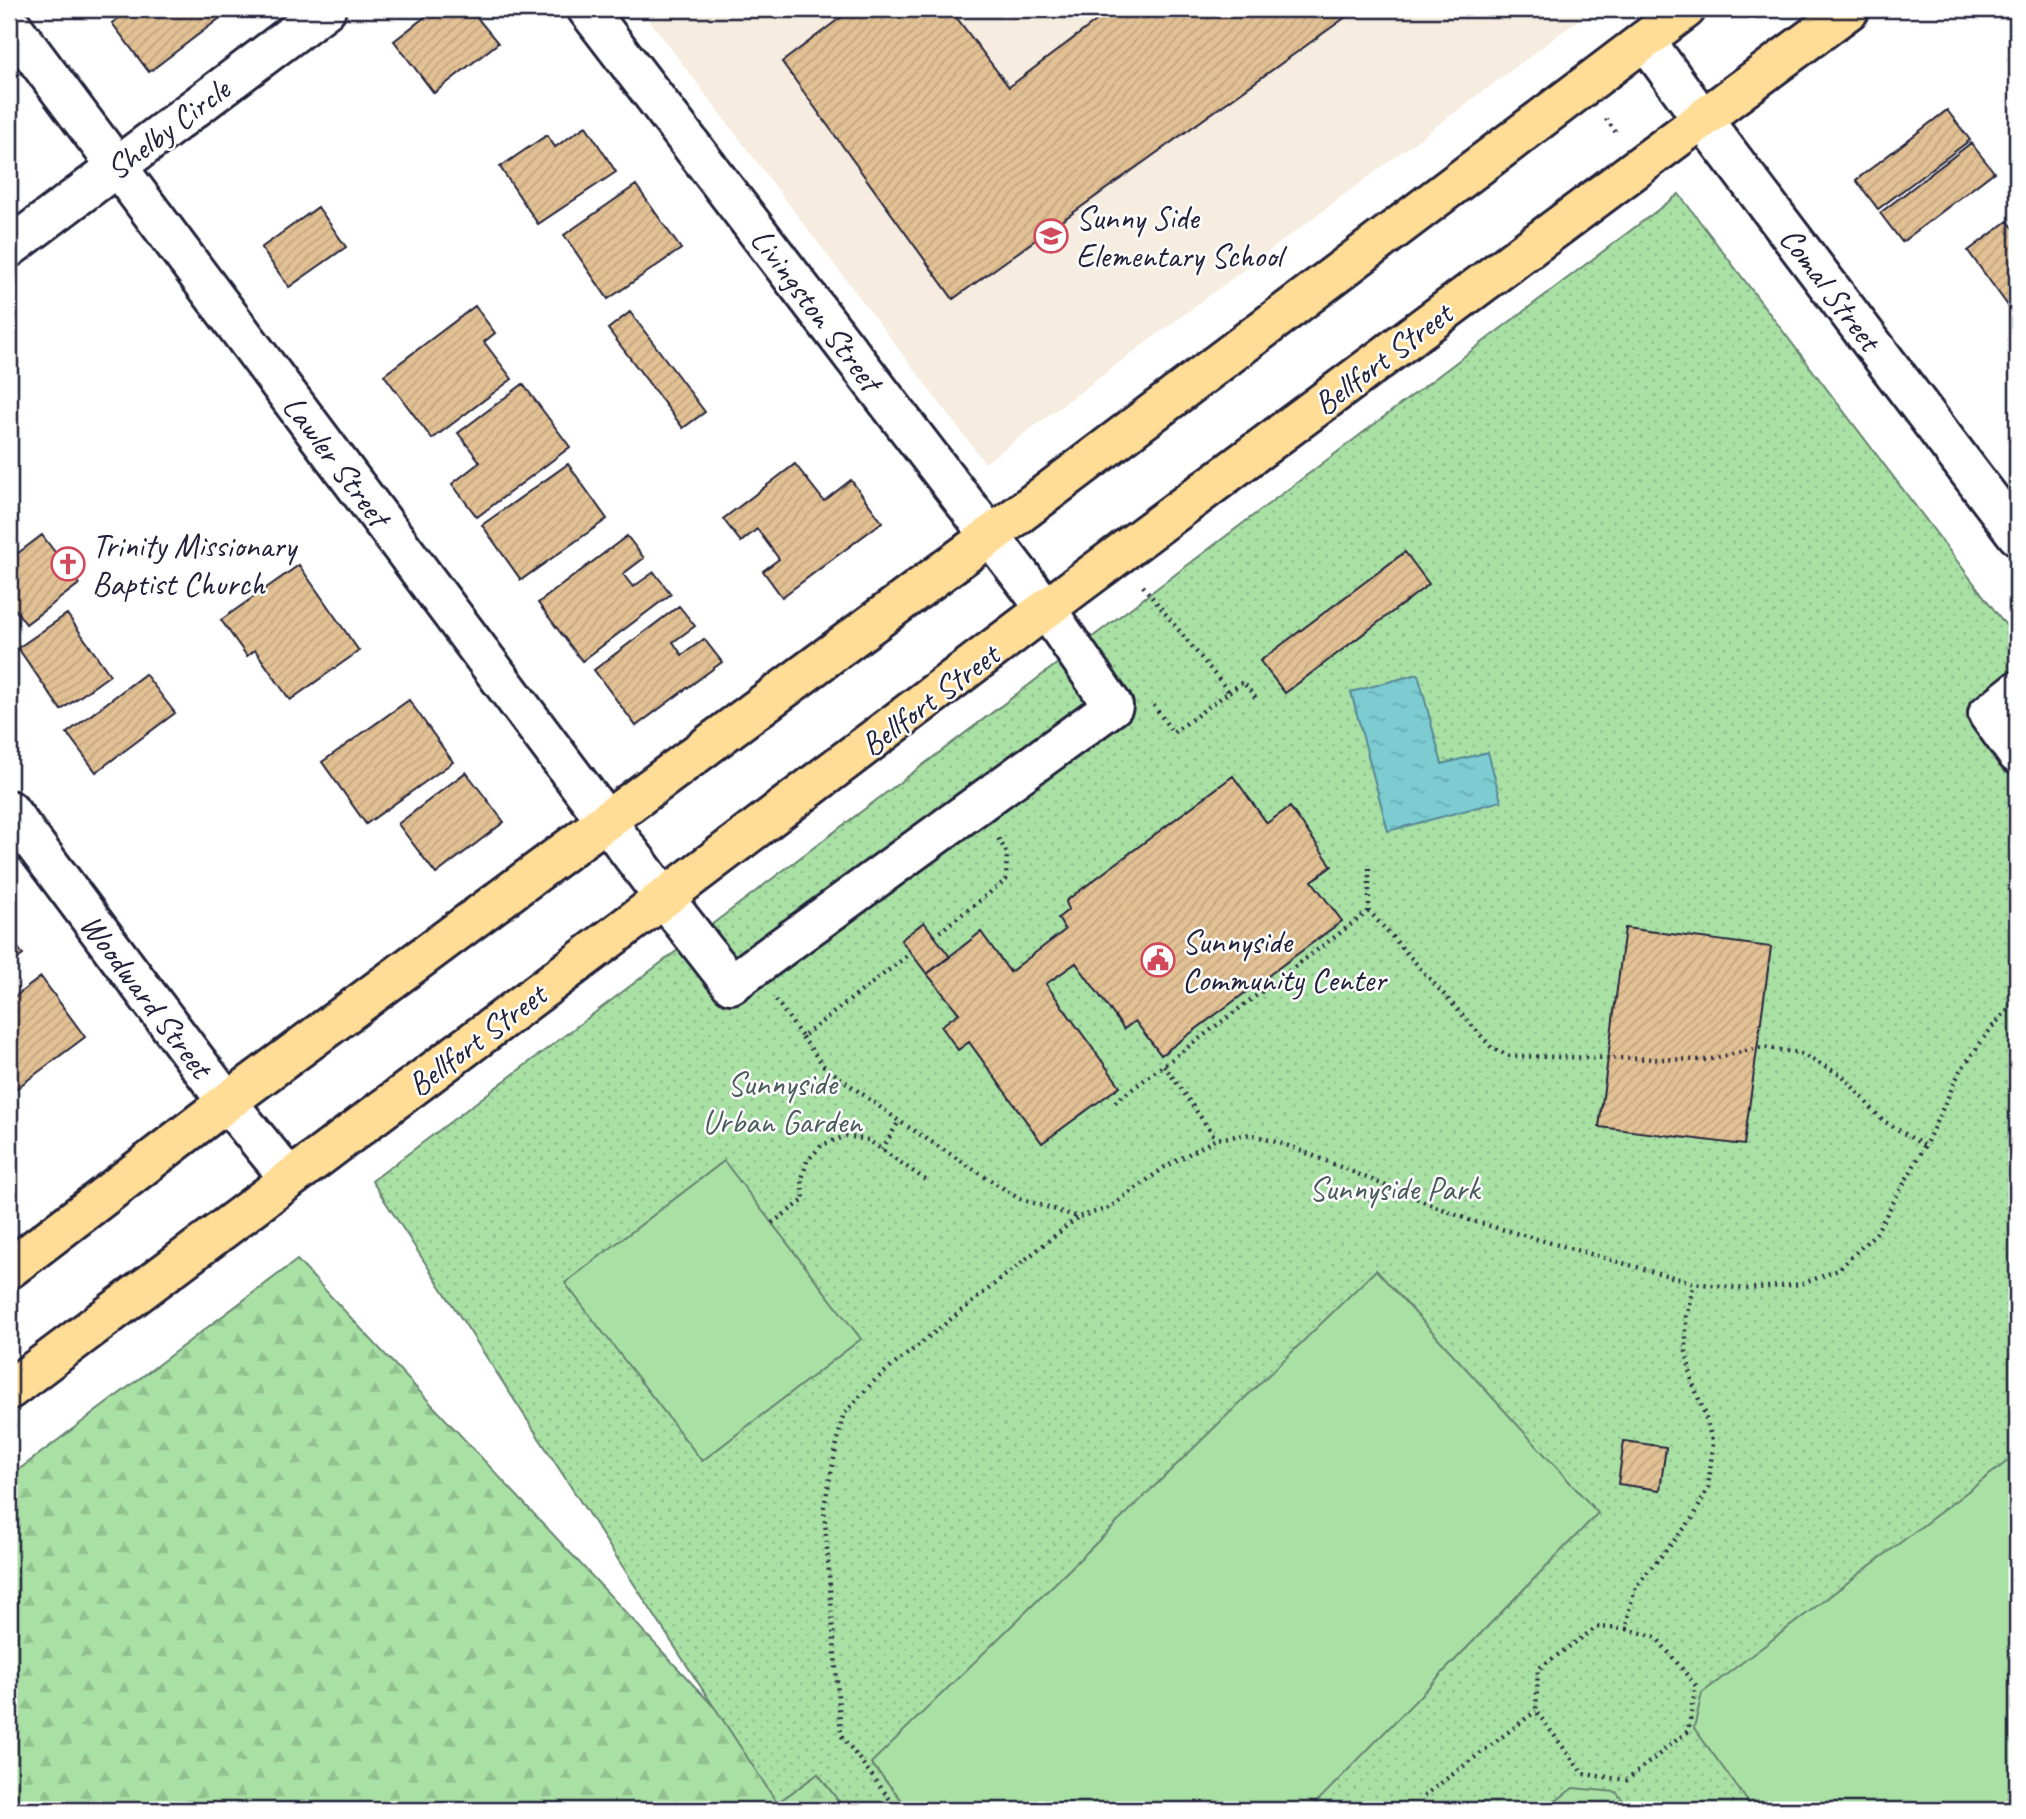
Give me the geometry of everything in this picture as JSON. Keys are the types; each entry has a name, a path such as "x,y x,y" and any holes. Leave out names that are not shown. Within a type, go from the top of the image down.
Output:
{"main road":[{"path":"9,1269 227,1102 990,536 1686,9"},
{"name":"Bellfort Street","path":"9,1390 1071,590 1850,9"}],"street":[{"name":"Shelby Circle","path":"9,248 326,9"},
{"name":"Livingston Street","path":"587,9 1047,610 1113,706 979,804"},
{"name":"Lawler Street","path":"9,22 731,985 753,968"},
{"name":"Comal Street","path":"1645,40 2017,535"},
{"path":"2017,691 1988,714 2017,754"},
{"path":"753,968 979,804"},
{"name":"Woodward Street","path":"9,810 227,1102 289,1178"}],"path":[{"path":"1603,115 1620,138"},
{"path":"1143,586 1229,692"},
{"path":"1149,700 1173,733 1243,681 1258,701"},
{"path":"934,936 1006,880 1007,853 979,804"},
{"path":"1369,867 1369,911 1492,1048 1510,1056 1707,1060 1763,1047 1799,1053 1842,1075 1882,1120 1924,1146"},
{"path":"1115,1102 1369,911"},
{"path":"802,1037 911,953"},
{"path":"753,968 824,1066 899,1121 1018,1198 1077,1217"},
{"path":"898,1810 841,1735 824,1507 843,1415 875,1380 1077,1217 1109,1208 1165,1167 1216,1139 1250,1134 1292,1147 1469,1220 1694,1283 1746,1289 1802,1284 1838,1270 1876,1233 1924,1146 1960,1071 1992,1027 2017,1000"},
{"path":"1164,1065 1216,1139"},
{"path":"882,1150 899,1121"},
{"path":"772,1223 804,1200 802,1179 807,1161 821,1146 846,1136 868,1140 927,1181"},
{"path":"1627,1629 1636,1587 1693,1518 1708,1488 1713,1444 1692,1381 1686,1351 1686,1317 1694,1283"},
{"path":"1597,1627 1627,1629 1656,1637 1696,1686 1688,1731 1627,1780 1583,1774 1536,1711 1538,1669 1597,1627"},
{"path":"1424,1796 1536,1711"}],"shaded area":[{"name":"Sunny Side Elementary School","path":"641,9 1593,9 985,463"}],"green space":[{"name":"Sunnyside Park","path":"1679,194 2017,640 2017,1810 845,1810 818,1774 777,1804 372,1181"},
{"path":"724,1161 861,1339 702,1461 565,1283"},
{"path":"297,1260 715,1708 777,1803 818,1774 845,1810 9,1810 9,1477"},
{"path":"1376,1270 1598,1513 1309,1810 910,1810 871,1763"},
{"path":"2017,1454 2017,1810 1754,1810 1694,1728 1702,1693"},
{"path":"1573,1788 1616,1792 1631,1810 1544,1810"}],"water":[{"path":"1418,674 1442,764 1488,752 1501,801 1388,831 1351,692"}],"building":[{"path":"131,9 179,9 182,12 186,9 232,9 149,72 112,23"},
{"path":"435,9 470,9 498,43 434,93 394,41"},
{"path":"852,9 950,9 1009,87 1112,9 1357,9 953,299 782,62"},
{"path":"1947,110 1970,140 1878,209 1856,180"},
{"path":"586,126 616,172 538,224 500,167 547,135 555,147"},
{"path":"1971,143 1994,172 1902,242 1880,213"},
{"path":"636,185 681,249 608,299 564,235"},
{"path":"318,207 346,247 289,287 261,248"},
{"path":"2008,221 2017,233 2017,318 1968,251"},
{"path":"475,306 495,333 484,342 512,379 432,439 384,375"},
{"path":"630,312 705,412 683,428 608,329"},
{"path":"523,384 570,447 477,517 452,484 480,462 458,433"},
{"path":"568,464 607,519 521,580 482,525"},
{"path":"795,464 824,501 851,480 882,522 782,597 763,571 779,559 757,529 741,542 723,519"},
{"path":"42,535 79,584 26,624 9,601 9,560"},
{"path":"627,536 644,558 623,574 633,587 654,572 671,594 582,661 538,603"},
{"path":"1405,552 1429,584 1285,693 1260,661"},
{"path":"299,565 359,651 290,700 255,650 247,656 221,620"},
{"path":"679,606 695,626 673,642 682,655 704,639 722,662 636,726 594,670"},
{"path":"67,614 110,675 61,710 18,648"},
{"path":"145,674 175,713 96,772 67,733"},
{"path":"409,700 453,762 366,824 322,762"},
{"path":"466,772 504,822 436,874 398,824"},
{"name":"Sunnyside Community Center","path":"1233,776 1267,823 1290,807 1332,866 1312,881 1342,921 1161,1055 1135,1021 1124,1029 1076,963 1046,984 1120,1086 1042,1143 969,1042 958,1050 941,1026 959,1013 927,974 981,932 1010,972 1065,930 1058,918 1068,910 1066,901"},
{"path":"924,922 950,957 927,974 901,940"},
{"path":"1625,928 1771,947 1744,1145 1599,1127"},
{"path":"9,934 23,955 9,965"},
{"path":"41,977 85,1037 9,1094 9,1001"},
{"path":"1624,1441 1666,1447 1660,1490 1618,1484"}],"place":[{"name":"Sunny Side Elementary School","path":"1051,236"},
{"name":"Trinity Missionary Baptist Church","path":"68,564"},
{"name":"Sunnyside Community Center","path":"1158,960"}],"park label":[{"name":"Sunnyside Urban Garden","path":"782,1102"}]}
